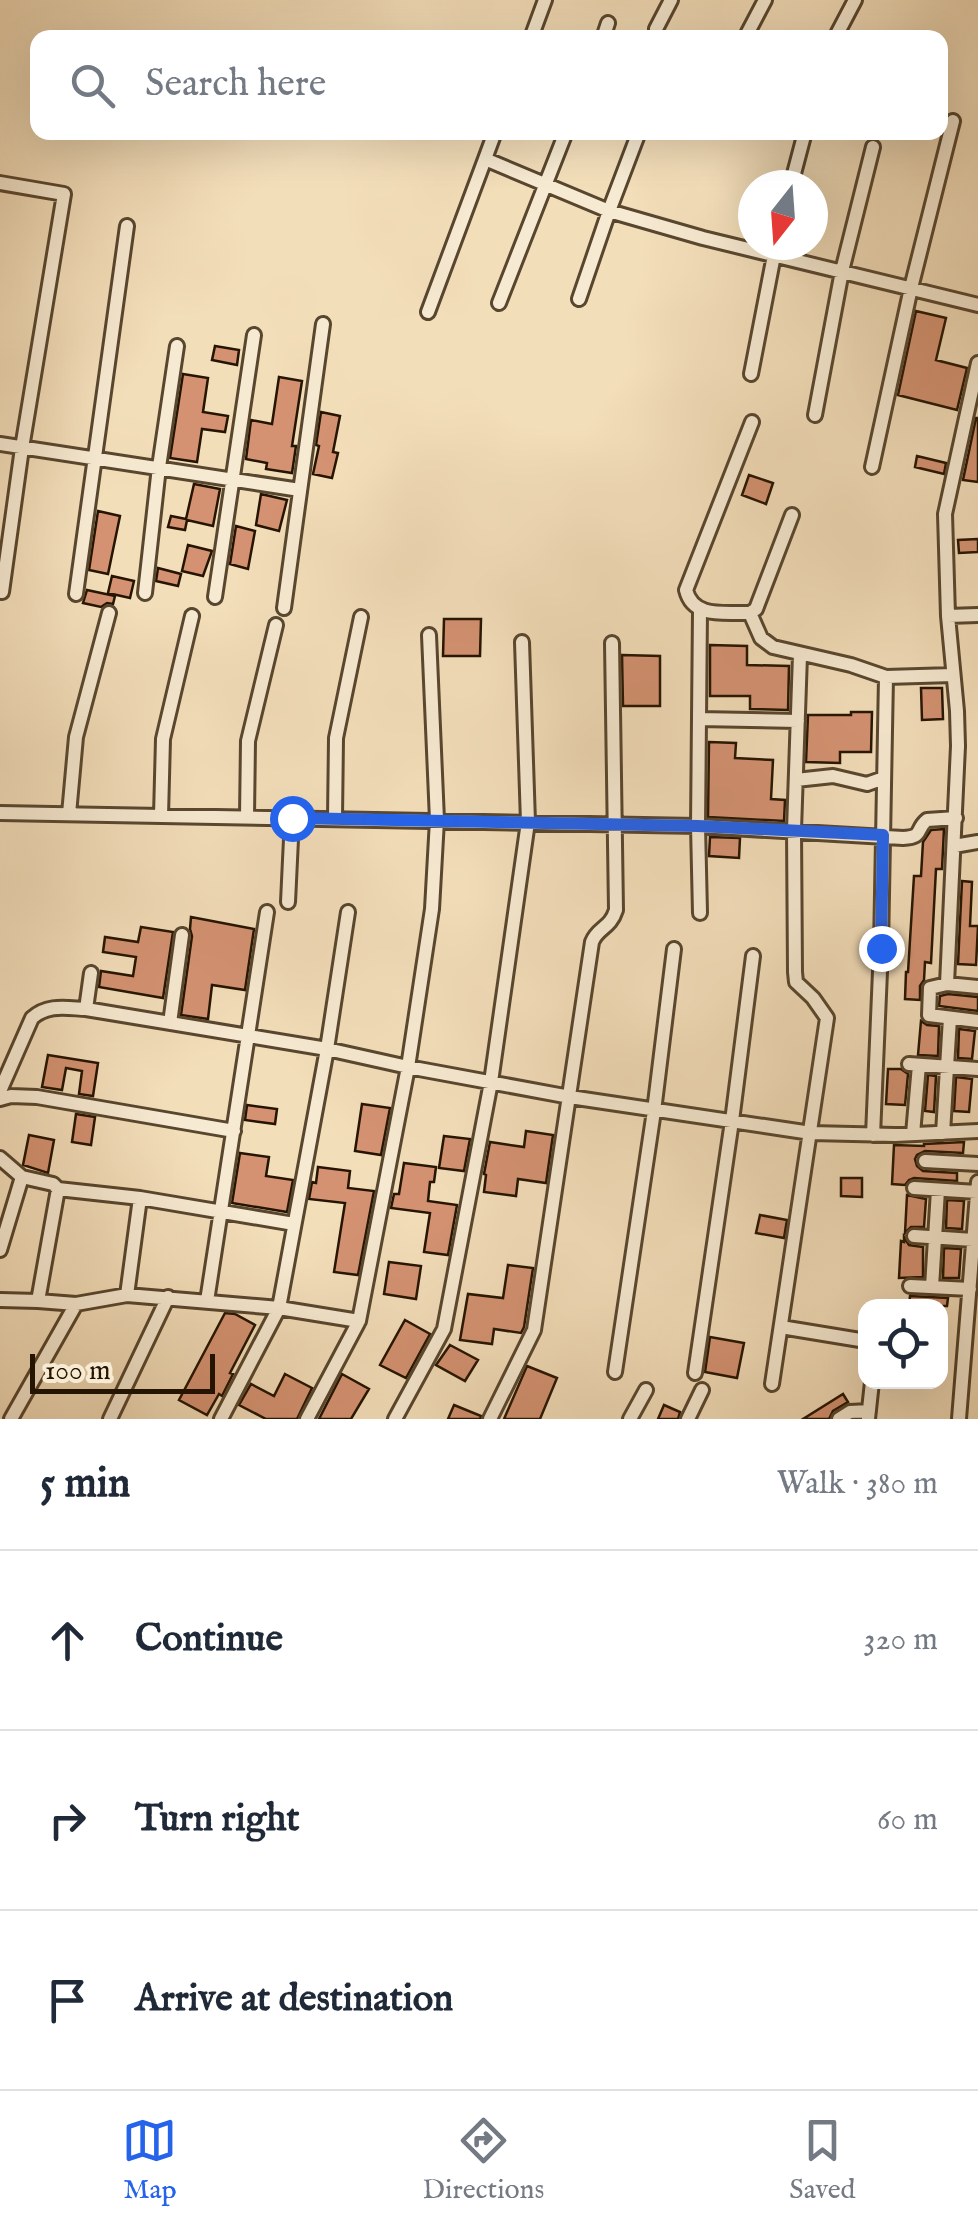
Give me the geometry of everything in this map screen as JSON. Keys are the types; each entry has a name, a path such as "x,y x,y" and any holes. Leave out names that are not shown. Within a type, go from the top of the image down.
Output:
{"street":[{"path":"534,30 545,0"},
{"path":"656,29 671,0"},
{"path":"749,30 765,0"},
{"path":"839,30 855,0"},
{"path":"606,30 608,23"},
{"path":"872,467 953,121"},
{"path":"428,312 492,140"},
{"path":"499,303 563,140"},
{"path":"579,300 637,140"},
{"path":"795,170 803,140"},
{"path":"814,415 842,271 873,147"},
{"path":"485,159 609,211 738,244"},
{"path":"0,183 64,194 2,592"},
{"path":"76,594 127,226"},
{"path":"751,374 773,260"},
{"path":"807,260 978,305"},
{"path":"284,608 323,324"},
{"path":"215,597 254,336"},
{"path":"146,593 177,346"},
{"path":"947,984 958,728 948,616 945,514 978,363"},
{"path":"752,422 686,590 688,601 700,611 750,613 756,609 792,515"},
{"path":"0,444 300,490"},
{"path":"700,611 700,913"},
{"path":"69,814 76,737 109,613"},
{"path":"750,613 761,638 773,647 851,665 886,678 953,675"},
{"path":"948,616 978,615"},
{"path":"161,816 163,739 192,616"},
{"path":"335,818 336,738 361,618"},
{"path":"247,817 248,741 276,625"},
{"path":"308,1419 359,1321 408,1068 432,909 437,820 429,636"},
{"path":"395,1419 444,1329 491,1082 528,822 522,642"},
{"path":"490,1419 534,1330 592,942 595,934 612,921 616,910 612,644"},
{"path":"772,1384 827,1018 814,998 796,982 794,830 800,655"},
{"path":"872,1135 886,678"},
{"path":"699,719 798,721"},
{"path":"796,780 833,776 866,784 884,778"},
{"path":"0,813 698,826 914,838 927,820 956,818"},
{"path":"288,902 292,818"},
{"path":"954,846 978,842"},
{"path":"207,1300 267,912"},
{"path":"221,1419 279,1308 348,912"},
{"path":"170,1024 182,936"},
{"path":"615,1372 674,949"},
{"path":"696,1373 753,956"},
{"path":"86,1010 91,973"},
{"path":"978,987 947,984 930,988 928,1012 932,1016 978,1021"},
{"path":"0,1092 32,1018 50,1007 250,1036 570,1097 811,1133 872,1135 978,1130"},
{"path":"943,1132 950,1018"},
{"path":"913,1134 914,1064 978,1069"},
{"path":"0,1100 37,1096 234,1131"},
{"path":"0,1158 22,1177 47,1182 58,1189 140,1198 294,1224"},
{"path":"925,1160 978,1164"},
{"path":"0,1250 22,1177"},
{"path":"960,1419 972,1336 970,1289 978,1182"},
{"path":"914,1188 977,1192"},
{"path":"38,1301 58,1189"},
{"path":"932,1287 938,1190"},
{"path":"127,1295 140,1198"},
{"path":"914,1236 974,1240"},
{"path":"910,1286 970,1289"},
{"path":"0,1300 76,1304 127,1295 168,1297 359,1321"},
{"path":"110,1419 168,1297"},
{"path":"11,1419 76,1304"},
{"path":"781,1327 858,1340"},
{"path":"839,1419 850,1412 869,1415 871,1389"},
{"path":"630,1419 646,1390"},
{"path":"688,1419 702,1390"}],"building":[{"path":"916,311 946,318 936,360 967,368 957,410 898,395"},
{"path":"215,346 239,350 237,365 212,360"},
{"path":"183,374 208,378 203,412 228,416 225,432 202,429 197,462 170,458"},
{"path":"279,377 302,381 292,473 266,469 267,463 246,459 251,420 272,424"},
{"path":"321,412 340,416 332,478 313,474"},
{"path":"978,418 978,482 963,480"},
{"path":"917,456 946,463 944,474 915,467"},
{"path":"749,475 773,483 766,504 742,495"},
{"path":"194,484 220,489 213,526 187,520 185,530 168,527 171,516 186,519"},
{"path":"261,494 287,500 279,531 256,525"},
{"path":"98,511 120,516 108,574 89,570"},
{"path":"236,526 255,531 248,569 230,564"},
{"path":"978,539 978,552 959,553 958,540"},
{"path":"188,545 212,551 203,576 182,571"},
{"path":"158,568 181,574 178,586 156,581"},
{"path":"112,576 134,581 130,598 108,593"},
{"path":"87,590 115,596 113,604 101,607 83,603"},
{"path":"444,619 481,619 480,656 443,656"},
{"path":"710,645 747,646 747,665 789,666 788,710 750,709 750,696 710,696"},
{"path":"622,655 660,656 660,706 623,706"},
{"path":"921,688 942,688 943,719 922,720"},
{"path":"872,712 871,752 840,752 840,763 806,762 808,715"},
{"path":"709,742 736,743 735,758 773,760 771,799 785,800 784,821 708,817"},
{"path":"944,829 942,869 936,869 931,963 925,962 920,1000 905,999 914,876 921,876 923,842 931,830"},
{"path":"710,837 740,838 739,858 709,856"},
{"path":"962,881 972,882 970,926 978,926 976,965 958,964"},
{"path":"191,917 254,929 245,990 212,985 208,1019 181,1015"},
{"path":"141,927 173,932 163,998 99,987 101,971 133,976 136,957 103,952 105,937 138,942"},
{"path":"940,996 978,997 978,1011 939,1006"},
{"path":"921,1021 939,1026 938,1056 918,1055"},
{"path":"959,1029 975,1031 972,1059 958,1058"},
{"path":"48,1055 98,1063 93,1096 79,1094 82,1071 66,1068 62,1090 42,1087"},
{"path":"888,1069 901,1069 908,1074 905,1105 886,1104"},
{"path":"928,1075 936,1076 934,1112 925,1111"},
{"path":"956,1077 972,1079 969,1112 954,1111"},
{"path":"362,1104 390,1108 381,1155 355,1151"},
{"path":"247,1105 277,1109 275,1124 245,1120"},
{"path":"76,1114 95,1117 91,1145 72,1142"},
{"path":"526,1131 553,1135 546,1183 518,1179 516,1196 484,1192 490,1142 524,1147"},
{"path":"29,1135 54,1140 48,1173 23,1165"},
{"path":"444,1136 470,1139 464,1171 439,1168"},
{"path":"964,1142 963,1153 925,1151 915,1159 923,1171 957,1173 957,1181 914,1178 905,1185 892,1184 894,1145"},
{"path":"240,1153 269,1157 266,1176 293,1180 287,1212 232,1203"},
{"path":"404,1163 436,1167 428,1201 457,1205 448,1255 424,1252 430,1213 391,1208 394,1194 399,1194"},
{"path":"318,1167 350,1171 348,1188 374,1191 358,1275 334,1272 345,1203 309,1199"},
{"path":"841,1178 862,1178 862,1197 841,1196"},
{"path":"907,1195 926,1199 924,1227 911,1227 905,1233"},
{"path":"947,1200 964,1201 962,1229 946,1228"},
{"path":"760,1215 787,1220 784,1238 756,1233"},
{"path":"904,1237 909,1245 923,1247 923,1277 899,1278"},
{"path":"944,1248 961,1249 959,1278 943,1278"},
{"path":"389,1262 421,1266 416,1299 384,1294"},
{"path":"508,1265 533,1268 521,1333 494,1329 492,1344 460,1340 468,1294 503,1298"},
{"path":"910,1296 948,1298 948,1299 910,1299"},
{"path":"225,1313 255,1325 222,1396 219,1394 207,1415 179,1400"},
{"path":"405,1320 430,1334 406,1378 380,1365"},
{"path":"710,1337 744,1343 737,1378 705,1372"},
{"path":"450,1345 478,1360 465,1381 436,1365"},
{"path":"527,1366 557,1378 540,1419 504,1419"},
{"path":"285,1374 312,1388 297,1419 266,1419 239,1405 251,1384 274,1396"},
{"path":"342,1374 369,1389 351,1419 319,1419"},
{"path":"843,1394 848,1402 833,1411 829,1419 803,1419"},
{"path":"454,1405 481,1416 480,1419 448,1419"},
{"path":"664,1405 680,1412 678,1419 658,1419"}],"route":[{"path":"292,818 698,826 883,835 881,948"}]}
